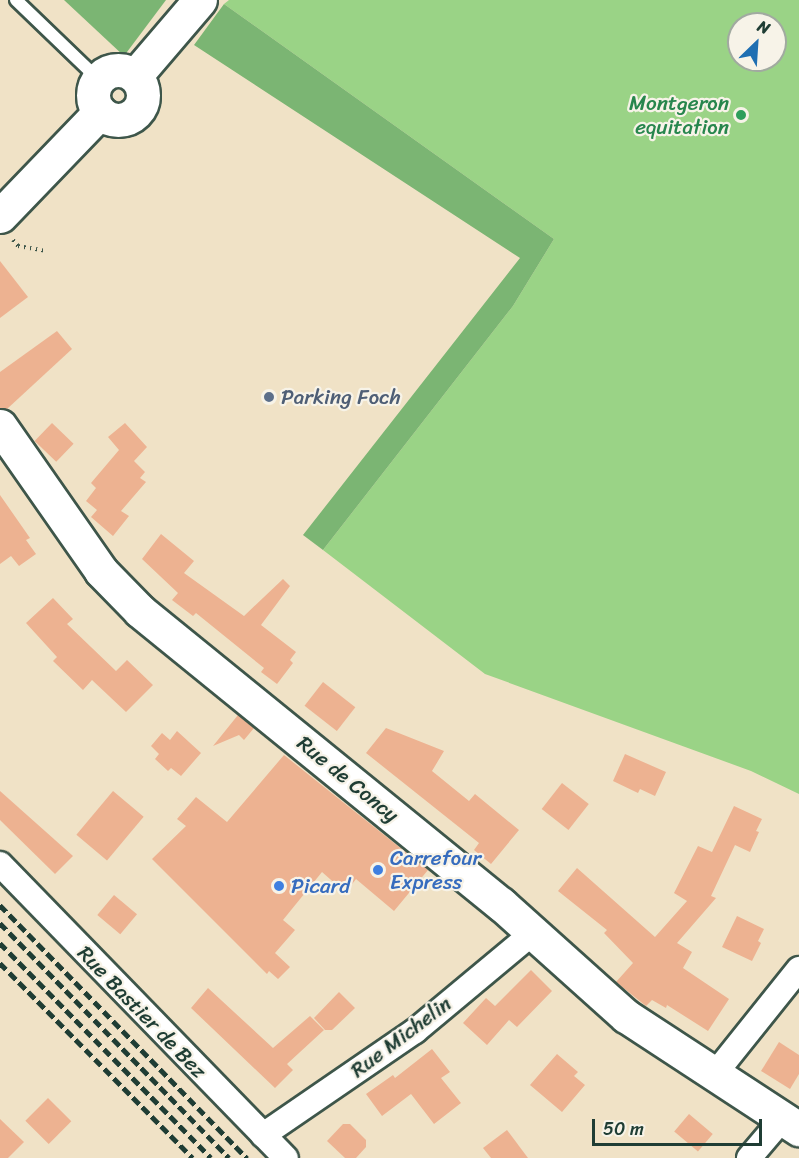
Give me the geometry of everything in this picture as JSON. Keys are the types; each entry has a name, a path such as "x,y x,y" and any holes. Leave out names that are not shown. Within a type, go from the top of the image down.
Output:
{"street":[{"path":"135,76 200,0"},
{"path":"120,69 135,76 143,92 139,109 133,115 116,120 100,112 93,96 98,79 112,70 120,69"},
{"path":"3,224 100,112"},
{"name":"Rue de Concy","path":"0,426 101,571 140,611 534,932 626,1016 791,1123"},
{"name":"Rue Bastier de Bez","path":"0,864 286,1158"},
{"name":"Rue Michelin","path":"263,1136 415,1031 534,932"},
{"path":"714,1075 799,969"},
{"path":"749,1158 791,1123"}],"lane":[{"path":"16,0 98,79"}],"path":[{"path":"3,224 18,246 46,251"}],"green space":[{"path":"64,0 166,0 124,56"},
{"path":"229,0 799,0 799,794 751,771 485,674 323,550 513,306 554,239 224,4"},
{"path":"224,4 554,239 513,306 323,550 303,535 520,258 194,45"}],"building":[{"path":"0,261 28,297 0,318"},
{"path":"57,331 72,349 7,409 0,408 0,372"},
{"path":"52,423 74,444 56,462 35,441"},
{"path":"125,423 147,447 134,461 145,472 140,478 146,482 121,511 129,516 113,536 91,517 97,510 86,501 96,488 91,483 119,450 108,437"},
{"path":"0,495 30,538 26,540 36,554 19,566 11,556 0,564"},
{"path":"161,534 194,561 184,573 244,616 283,579 290,586 261,625 296,652 290,660 293,663 277,684 261,672 264,668 196,613 193,616 172,600 178,593 142,559"},
{"path":"53,598 73,619 67,624 116,671 127,660 153,685 126,712 92,680 83,690 53,661 57,657 26,623"},
{"path":"323,682 355,707 337,731 305,706"},
{"path":"238,715 254,728 244,740 239,735 213,746"},
{"path":"386,728 444,751 432,771 469,801 475,794 519,830 491,864 474,850 479,843 366,753"},
{"path":"177,731 201,753 181,776 171,768 168,771 155,759 159,754 151,746 162,733 170,740"},
{"path":"625,754 666,772 655,796 640,789 638,793 613,781"},
{"path":"284,755 428,870 394,911 356,879 349,888 343,882 339,887 322,872 283,920 295,930 275,953 290,967 278,979 269,971 267,974 152,859 186,826 177,819 196,797 227,822"},
{"path":"562,783 589,804 568,830 542,809"},
{"path":"0,791 73,856 55,874 0,820"},
{"path":"113,791 144,817 107,860 76,835"},
{"path":"734,806 762,819 756,831 759,832 750,852 735,845 711,896 716,898 677,943 692,952 683,968 729,999 708,1031 667,1005 666,1008 652,1000 646,1006 616,982 633,963 604,933 607,930 558,891 577,868 655,937 687,901 674,893 698,846 712,852"},
{"path":"114,895 137,914 120,934 97,915"},
{"path":"737,916 764,929 758,941 761,943 752,961 722,947"},
{"path":"531,970 552,991 517,1027 509,1020 487,1045 463,1023 486,998 495,1006"},
{"path":"208,988 273,1048 310,1016 324,1030 287,1064 293,1070 275,1088 191,1008"},
{"path":"339,992 355,1008 332,1030 325,1030 314,1018"},
{"path":"779,1042 799,1055 799,1074 790,1089 761,1071"},
{"path":"432,1049 450,1072 441,1078 461,1103 434,1124 411,1094 382,1116 366,1094 393,1075 395,1078"},
{"path":"557,1054 578,1072 574,1076 585,1085 562,1112 530,1085"},
{"path":"48,1098 71,1121 49,1144 25,1121"},
{"path":"689,1114 713,1134 698,1152 674,1132"},
{"path":"0,1119 24,1142 8,1158 0,1158"},
{"path":"343,1124 350,1124 366,1140 366,1147 356,1158 345,1158 327,1141"},
{"path":"507,1130 528,1158 491,1158 483,1148"}],"railway":[{"path":"0,905 247,1158"},
{"path":"0,923 229,1158"},
{"path":"0,943 211,1158"},
{"path":"0,963 193,1158"}],"place":[{"name":"Montgeron equitation","path":"741,115"},
{"name":"Parking Foch","path":"269,397"},
{"name":"Carrefour Express","path":"378,870"},
{"name":"Picard","path":"279,886"}]}
